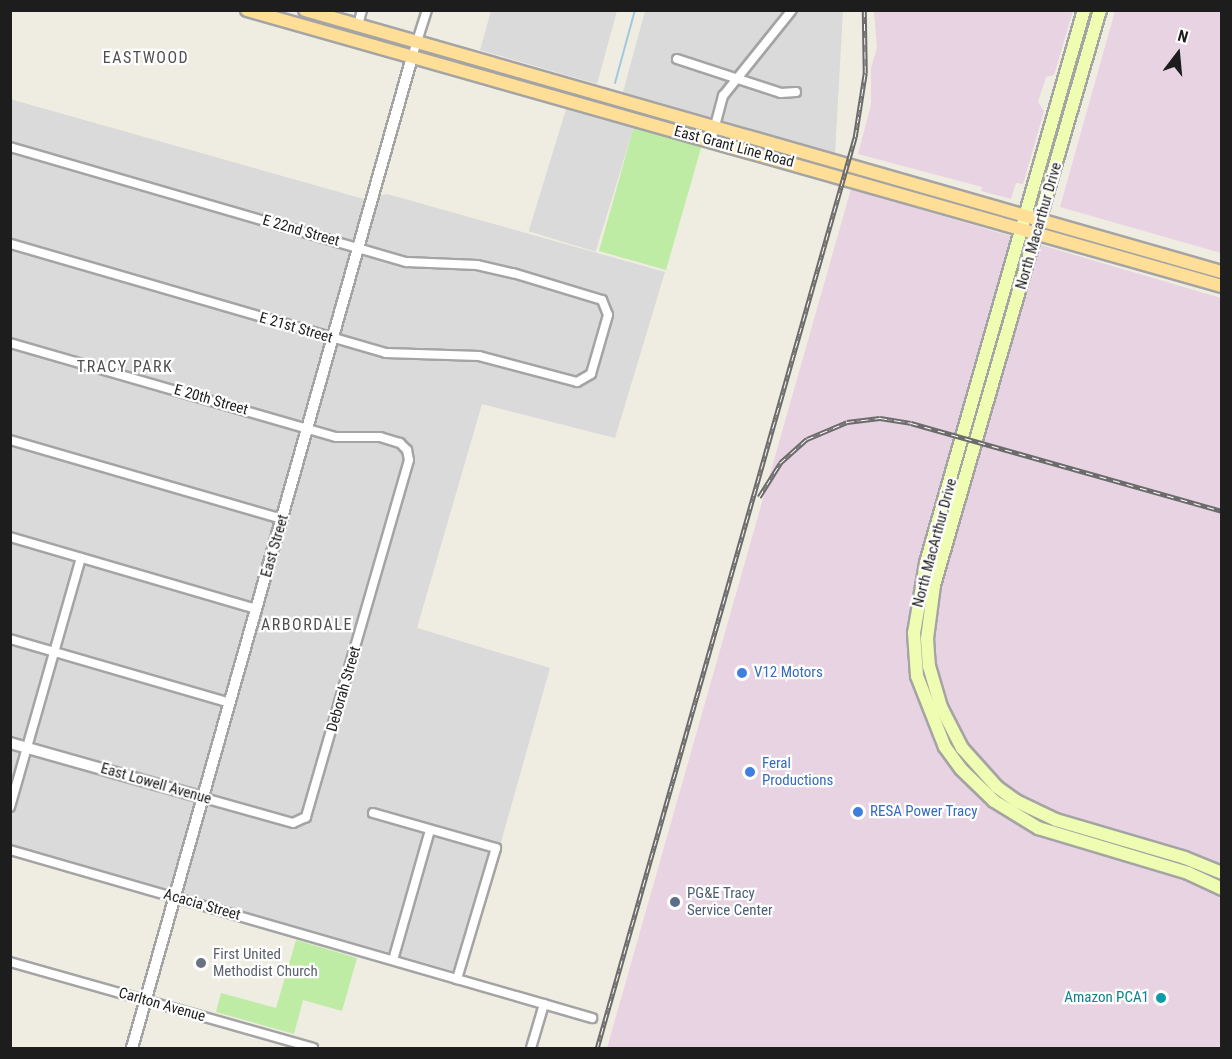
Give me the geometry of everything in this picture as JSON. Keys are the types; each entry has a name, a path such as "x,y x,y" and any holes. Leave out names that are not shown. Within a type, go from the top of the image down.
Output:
{"main road":[{"name":"East Grant Line Road","path":"247,10 1221,286"},
{"name":"East Grant Line Road","path":"305,10 1221,272"},
{"name":"North Macarthur Drive","path":"981,378 1028,217 1084,10"},
{"name":"North Macarthur Drive","path":"976,441 1100,10"},
{"name":"North MacArthur Drive","path":"981,378 917,602 914,651 933,723 961,769 994,801 1017,817 1051,833 1188,873 1221,890"},
{"name":"North MacArthur Drive","path":"976,441 929,611 929,666 950,728 974,764 997,787 1037,812 1185,858 1221,873"}],"street":[{"path":"358,25 362,10"},
{"name":"East Street","path":"132,1048 427,10"},
{"path":"711,141 712,127 723,96 792,10"},
{"path":"677,59 780,93 796,93"},
{"name":"E 22nd Street","path":"10,147 407,262 486,267 594,298 606,304 608,315 587,379"},
{"name":"E 21st Street","path":"10,244 333,339 401,356 479,356 577,382 587,379"},
{"name":"E 20th Street","path":"10,343 336,437 380,437 400,443 407,450"},
{"path":"10,440 282,519"},
{"name":"Deborah Street","path":"301,820 310,809 409,459 407,450"},
{"path":"10,537 257,609"},
{"path":"10,807 81,558"},
{"path":"10,639 230,703"},
{"name":"East Lowell Avenue","path":"10,743 293,823 301,820"},
{"path":"374,813 495,848 457,979"},
{"path":"393,960 430,830"},
{"name":"Acacia Street","path":"10,850 592,1018"},
{"name":"Carlton Avenue","path":"10,962 313,1048"},
{"path":"531,1048 544,1004"}],"shaded area":[{"path":"491,11 617,11 597,84 480,50"},
{"path":"645,11 843,11 835,153 623,92"},
{"path":"874,11 1073,11 1054,75 1046,77 1038,102 1044,111 1023,184 1016,183 1011,199 981,191 982,187 858,154 871,105 871,68 877,48"},
{"path":"1115,11 1221,11 1221,253 1060,207"},
{"path":"10,99 367,200 387,194 665,272 615,438 482,404 417,628 550,668 464,974 11,845"},
{"path":"567,106 634,126 596,252 529,231"},
{"path":"851,189 1221,298 1221,1048 607,1048"}],"green space":[{"path":"634,126 700,144 701,148 666,270 599,251"},
{"path":"296,940 357,958 342,1011 303,1000 294,1034 216,1012 221,993 276,1008"}],"waterway":[{"path":"615,83 635,10"}],"railway":[{"path":"597,1048 855,137 865,73 864,10"},
{"path":"759,497 780,463 807,439 847,422 880,418 911,423 1222,511"}],"place":[{"name":"V12 Motors","path":"742,673"},
{"name":"Feral Productions","path":"750,772"},
{"name":"RESA Power Tracy","path":"858,812"},
{"name":"PG&E Tracy Service Center","path":"675,902"},
{"name":"First United Methodist Church","path":"201,963"},
{"name":"Amazon PCA1","path":"1161,998"}],"district":[{"name":"EASTWOOD","path":"146,58"},
{"name":"TRACY PARK","path":"125,367"},
{"name":"ARBORDALE","path":"307,625"}]}
